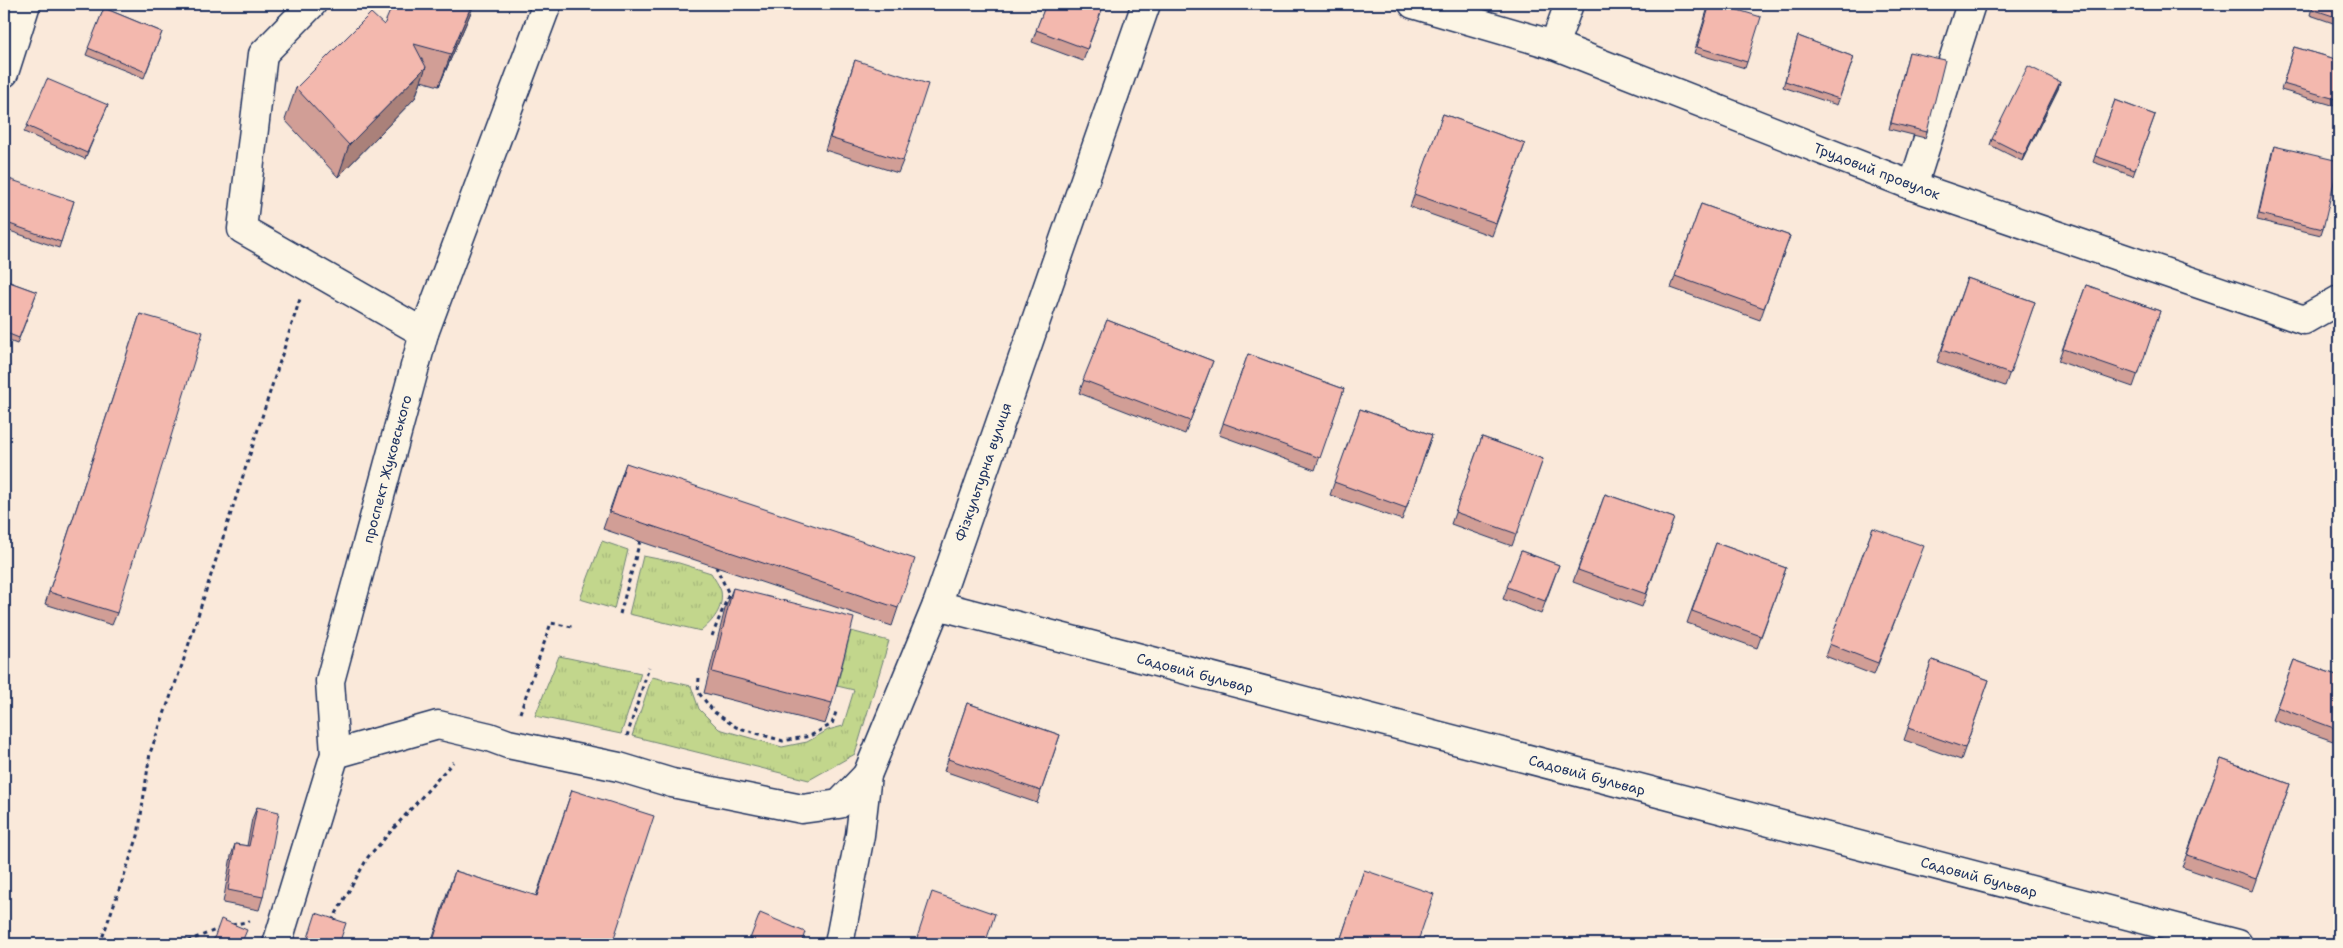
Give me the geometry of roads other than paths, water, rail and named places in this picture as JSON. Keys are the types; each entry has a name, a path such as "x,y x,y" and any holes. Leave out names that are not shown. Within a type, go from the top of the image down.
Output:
{"street":[{"path":"4,73 26,4"},
{"path":"312,4 263,54 242,229 424,332"},
{"name":"проспект Жуковського","path":"277,944 335,754 330,681 424,332 547,4"},
{"name":"Фізкультурна вулиця","path":"839,944 860,835 867,775 936,605 1146,4"},
{"name":"Трудовий провулок","path":"1412,4 1554,45 1912,186 2304,320 2339,300"},
{"path":"1554,45 1569,4"},
{"path":"1912,186 1971,4"},
{"name":"Садовий бульвар","path":"936,605 2238,944"},
{"path":"335,754 438,725 489,736 508,744 619,767 672,783 802,809 839,804 867,775"}]}
